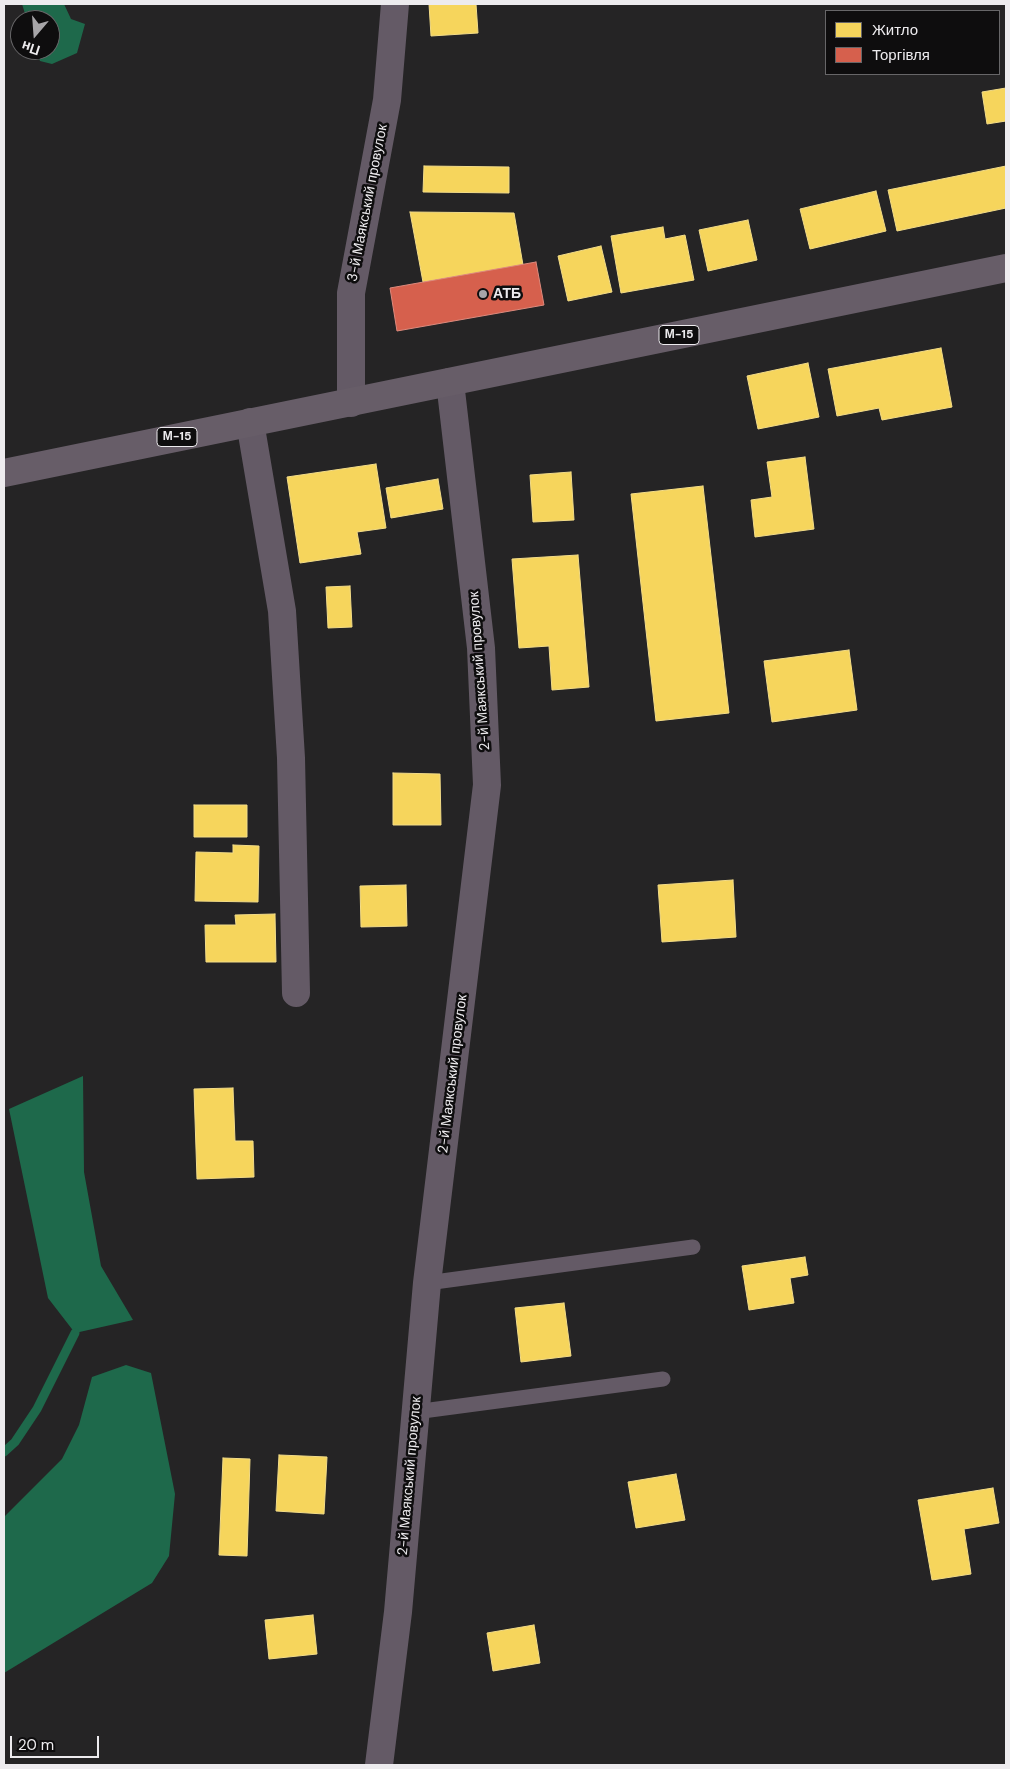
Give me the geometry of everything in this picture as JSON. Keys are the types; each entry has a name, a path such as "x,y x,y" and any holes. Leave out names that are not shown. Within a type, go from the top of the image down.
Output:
{"highway":[{"name":"М-15","path":"4,473 1006,268"}],"street":[{"name":"3-й Маякський провулок","path":"351,403 351,293 387,100 394,4"},
{"name":"2-й Маякський провулок","path":"379,1765 398,1612 428,1283 487,785 481,648 450,382"},
{"path":"250,422 282,611 291,758 296,993"}],"lane":[{"path":"428,1283 692,1247"},
{"path":"415,1412 663,1379"}],"shaded area":[{"path":"22,4 64,4 71,19 85,24 77,53 52,64 40,61 60,60 60,10 24,10"},
{"path":"83,1076 84,1172 101,1266 133,1320 75,1333 48,1298 9,1109"},
{"path":"126,1365 151,1373 175,1494 169,1556 152,1583 4,1673 4,1517 62,1459 79,1425 92,1377"}],"building: Житло":[{"path":"429,4 476,4 478,33 431,36"},
{"path":"1006,88 1006,121 987,124 982,92"},
{"path":"424,166 509,167 509,193 423,192"},
{"path":"1006,166 1006,208 897,231 888,190"},
{"path":"876,191 886,231 810,249 800,209"},
{"path":"410,212 514,213 523,265 423,282"},
{"path":"748,220 757,260 708,271 699,230"},
{"path":"663,227 665,239 685,235 694,280 621,293 611,236"},
{"path":"601,246 612,292 568,301 558,256"},
{"path":"941,348 952,407 882,420 879,408 837,416 828,369"},
{"path":"808,363 819,417 758,429 747,376"},
{"path":"805,457 814,529 755,537 751,500 772,497 767,462"},
{"path":"376,464 386,528 357,532 361,554 300,563 287,477"},
{"path":"571,472 574,520 533,522 530,475"},
{"path":"438,479 443,509 391,518 386,488"},
{"path":"703,486 729,713 656,721 631,494"},
{"path":"578,555 589,687 552,690 549,646 519,648 512,559"},
{"path":"350,586 352,627 328,628 326,587"},
{"path":"849,650 857,710 772,722 764,661"},
{"path":"393,773 440,774 441,825 393,825"},
{"path":"194,805 247,805 247,837 194,837"},
{"path":"233,845 259,846 258,902 195,901 196,852 233,853"},
{"path":"733,880 736,937 662,942 658,885"},
{"path":"406,885 407,926 361,927 360,886"},
{"path":"275,914 276,962 206,962 205,925 236,925 235,915"},
{"path":"233,1088 235,1141 253,1141 254,1177 197,1179 194,1089"},
{"path":"805,1257 808,1275 790,1278 794,1303 749,1310 742,1266"},
{"path":"564,1303 571,1356 521,1362 515,1308"},
{"path":"279,1455 327,1457 324,1514 276,1511"},
{"path":"223,1458 250,1459 247,1556 219,1555"},
{"path":"676,1474 685,1520 636,1528 628,1482"},
{"path":"993,1488 999,1523 964,1529 971,1574 932,1580 918,1500"},
{"path":"313,1615 317,1654 269,1659 265,1620"},
{"path":"534,1625 540,1663 493,1671 487,1633"}],"building: Торгівля":[{"path":"536,262 544,305 397,331 390,288"}],"waterway":[{"path":"4,1452 15,1442 37,1409 75,1333"}],"place":[{"name":"АТБ","path":"483,294"}]}
